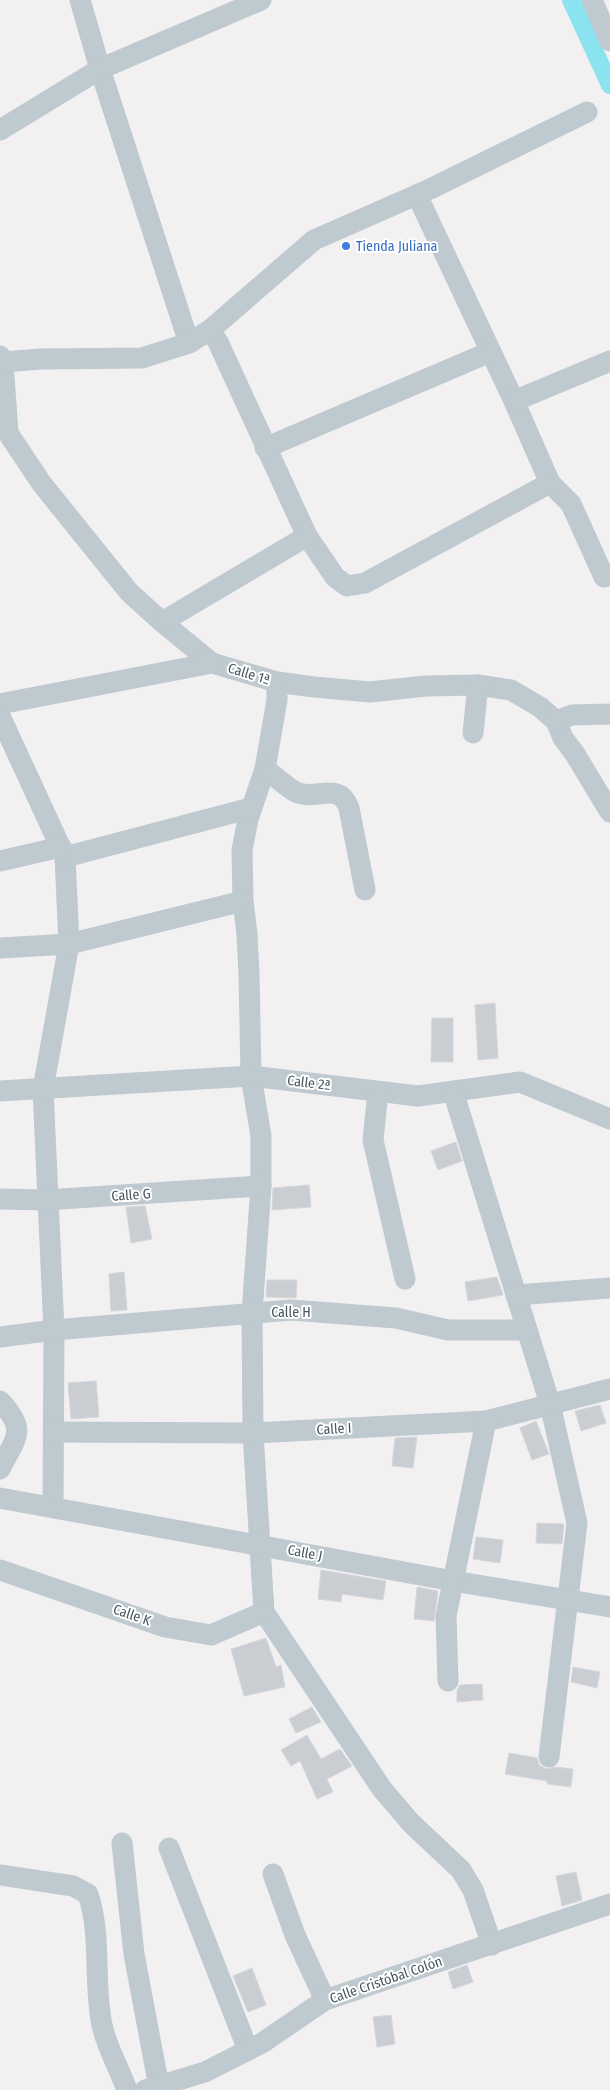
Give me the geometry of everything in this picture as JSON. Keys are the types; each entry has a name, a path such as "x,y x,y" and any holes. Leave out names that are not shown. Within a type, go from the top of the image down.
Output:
{"street":[{"path":"80,0 100,70 189,343"},
{"path":"0,130 100,70 260,0"},
{"path":"592,0 610,41"},
{"path":"1,359 142,358 189,343 210,330 314,240 417,194 587,112"},
{"path":"417,194 514,401 550,483 571,504 604,578"},
{"path":"210,330 218,342 307,536 335,577 347,586 365,583 550,483"},
{"path":"265,448 490,352"},
{"name":"Calle 1ª","path":"1,359 4,433 42,484 123,584 162,622 212,663 277,682 370,692 426,686 478,685 511,690 540,707 556,721 563,738 575,754 610,812"},
{"path":"514,401 610,361"},
{"path":"162,622 307,536"},
{"path":"0,704 212,663"},
{"path":"277,682 265,769 251,808 242,850 243,902 250,973 250,1076 261,1136 261,1186 252,1313 254,1433 264,1612 382,1789 411,1822 461,1870 473,1890 492,1945"},
{"path":"474,733 478,685"},
{"path":"556,721 572,715 610,714"},
{"path":"0,716 63,852 69,944 42,1089 46,1200 54,1330 52,1507"},
{"path":"265,769 295,792 310,794 338,793 346,798 365,890"},
{"path":"0,861 63,852 251,808"},
{"path":"0,948 69,944 243,902"},
{"name":"Calle 2ª","path":"0,1091 250,1076 418,1096 520,1082 610,1119"},
{"path":"453,1091 550,1404 577,1523 549,1757"},
{"path":"378,1092 373,1140 404,1279"},
{"name":"Calle G","path":"0,1199 46,1200 261,1186"},
{"path":"516,1295 610,1288"},
{"name":"Calle H","path":"0,1337 54,1330 291,1310 396,1318 448,1330 527,1330"},
{"name":"Calle I","path":"53,1432 254,1433 486,1421 610,1389"},
{"path":"0,1401 14,1417 18,1433 0,1469"},
{"path":"448,1681 446,1616 486,1421"},
{"name":"Calle J","path":"0,1498 260,1544 453,1581 610,1607"},
{"name":"Calle K","path":"0,1570 165,1627 211,1635 264,1612"},
{"path":"122,1843 134,1954 152,2088"},
{"path":"169,1848 248,2050"},
{"path":"273,1874 295,1935 325,2000"},
{"path":"0,1876 73,1886 88,1894 94,1912 102,2026 127,2090"},
{"name":"Calle Cristóbal Colón","path":"152,2088 205,2072 262,2043 325,2000 610,1904"}],"building":[{"path":"495,1003 498,1058 478,1060 475,1005"},
{"path":"432,1018 453,1018 453,1062 431,1062"},
{"path":"456,1142 462,1161 438,1170 431,1151"},
{"path":"309,1185 311,1207 272,1210 273,1188"},
{"path":"145,1206 152,1239 131,1243 126,1207"},
{"path":"124,1272 127,1310 111,1311 109,1274"},
{"path":"497,1277 503,1295 468,1301 465,1282"},
{"path":"267,1280 297,1280 296,1298 266,1297"},
{"path":"96,1381 99,1417 71,1419 68,1383"},
{"path":"600,1405 606,1423 581,1431 575,1411"},
{"path":"536,1421 549,1454 532,1460 520,1428"},
{"path":"417,1437 413,1468 392,1466 395,1438"},
{"path":"537,1523 564,1524 562,1544 536,1543"},
{"path":"476,1537 503,1540 500,1563 473,1559"},
{"path":"321,1570 386,1581 383,1600 342,1594 341,1602 318,1599"},
{"path":"417,1587 438,1591 434,1621 414,1619"},
{"path":"266,1638 276,1667 281,1665 285,1687 244,1696 231,1649"},
{"path":"573,1667 600,1672 597,1688 571,1682"},
{"path":"482,1684 483,1700 457,1702 457,1690 460,1685"},
{"path":"312,1707 321,1722 296,1733 289,1719"},
{"path":"307,1735 321,1759 340,1749 352,1766 327,1779 333,1792 317,1799 300,1761 291,1766 281,1750"},
{"path":"509,1753 537,1758 539,1765 547,1769 556,1767 573,1769 571,1787 547,1784 547,1781 505,1774"},
{"path":"576,1872 582,1900 562,1906 556,1876"},
{"path":"467,1965 473,1982 453,1989 448,1972"},
{"path":"252,1968 266,2005 248,2012 233,1976"},
{"path":"391,2015 395,2044 377,2047 373,2017"}],"waterway":[{"path":"571,0 610,85"}],"place":[{"name":"Tienda Juliana","path":"346,246"}]}
